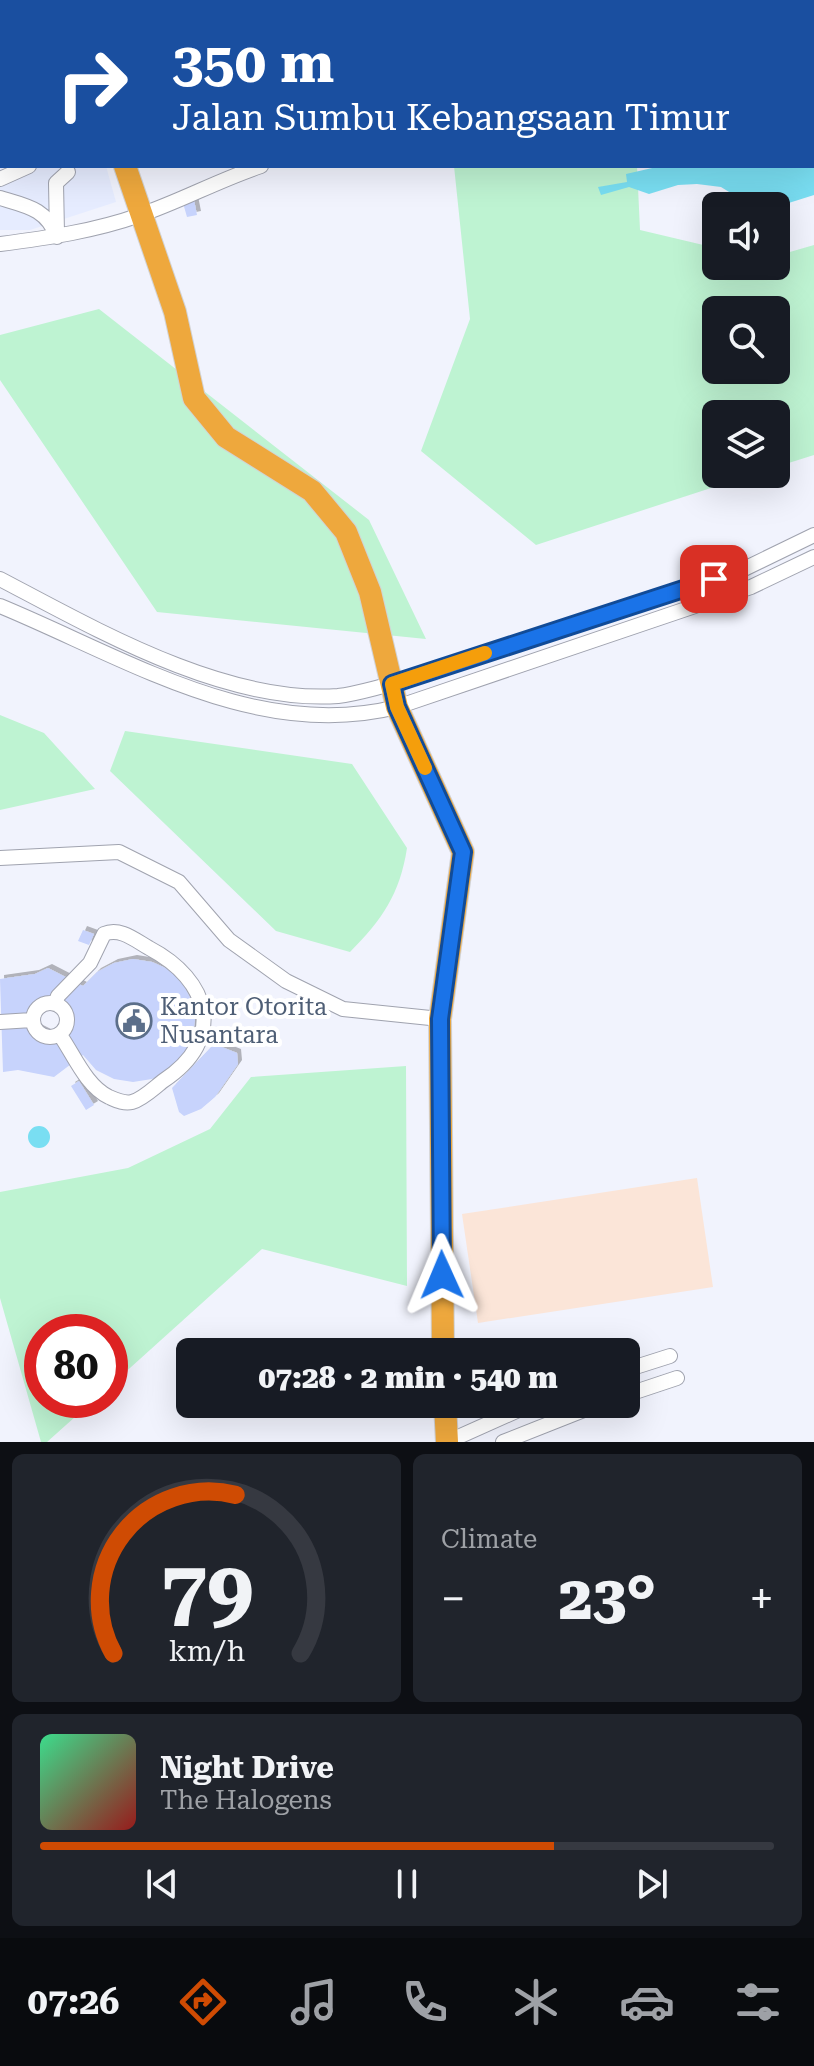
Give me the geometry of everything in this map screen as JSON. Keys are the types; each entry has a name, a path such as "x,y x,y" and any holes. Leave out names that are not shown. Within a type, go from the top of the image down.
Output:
{"highway":[{"path":"126,168 175,312 194,398 226,437 312,491 346,532 370,592 397,707 463,852 440,1019 443,1338"},
{"path":"446,1418 447,1442"}],"street":[{"path":"0,179 25,168"},
{"path":"0,244 57,237 141,215 217,180 255,168"},
{"path":"57,237 56,183 68,172"},
{"path":"0,197 18,189"},
{"path":"0,197 42,212 51,220 57,237"},
{"path":"0,579 152,653 214,677 307,695 338,696 392,684 744,569 814,535"},
{"path":"0,606 208,695 283,714 338,718 397,707 751,587 814,557"},
{"path":"0,858 119,852 179,882 229,940 286,981 343,1009 440,1019"},
{"path":"55,1004 58,996 90,963 104,934 119,932 181,968 201,999 204,1016 201,1039 192,1056 175,1074 133,1102 120,1102 91,1085 60,1035"},
{"path":"32,1020 39,1006 55,1004"},
{"path":"55,1004 67,1018 60,1035"},
{"path":"0,1022 32,1020"},
{"path":"32,1020 42,1036 60,1035"},
{"path":"640,1366 670,1356"},
{"path":"640,1390 677,1378"},
{"path":"447,1442 501,1418"},
{"path":"503,1442 564,1418"}],"shaded area":[{"path":"0,168 107,168 116,202 30,230 0,230"},
{"path":"697,1178 713,1287 478,1323 462,1214"}],"green space":[{"path":"454,168 637,168 640,230 702,245 702,280 790,280 790,252 814,245 814,455 790,463 790,400 702,400 702,488 711,488 536,545 421,451 470,319"},
{"path":"99,309 369,520 426,639 157,612 0,380 0,335"},
{"path":"0,715 44,733 95,789 0,810"},
{"path":"125,731 352,764 407,848 394,893 371,929 350,952 276,931 110,771"},
{"path":"406,1066 407,1286 262,1249 128,1370 128,1314 24,1314 24,1382 0,1298 0,1192 128,1168 210,1129 251,1077"},
{"path":"34,1418 74,1418 47,1442 41,1442"}],"water":[{"path":"652,168 814,168 814,195 790,203 790,192 729,192 721,187 697,184 678,185 649,194 629,187 601,195 598,187 627,182 626,174"},
{"path":"39,1126 47,1129 50,1137 47,1145 39,1148 31,1145 28,1137 31,1129"}],"building":[{"path":"194,200 197,215 187,217 183,203"},
{"path":"83,930 94,934 89,945 78,941"},
{"name":"Kantor Otorita Nusantara","path":"133,959 152,962 170,970 183,984 192,1001 195,1020 192,1040 183,1057 169,1071 152,1079 133,1082 114,1079 96,1070 83,1055 54,1077 18,1070 3,1072 0,979 35,974 48,968 83,986 97,972 114,963","holes":["47,1006 61,1011 64,1018 58,1032 51,1035 37,1028 36,1014"]},
{"path":"214,1044 237,1053 238,1064 215,1097 201,1109 184,1116 179,1112 172,1088"},
{"path":"79,1081 94,1105 86,1110 71,1086"}],"slow traffic":[{"path":"425,768 397,707 392,684 485,653"}],"place":[{"name":"Kantor Otorita Nusantara","path":"134,1021"}],"route":[{"path":"442,1275 438,1123 440,1019 463,852 397,707 392,684 714,579"}]}
